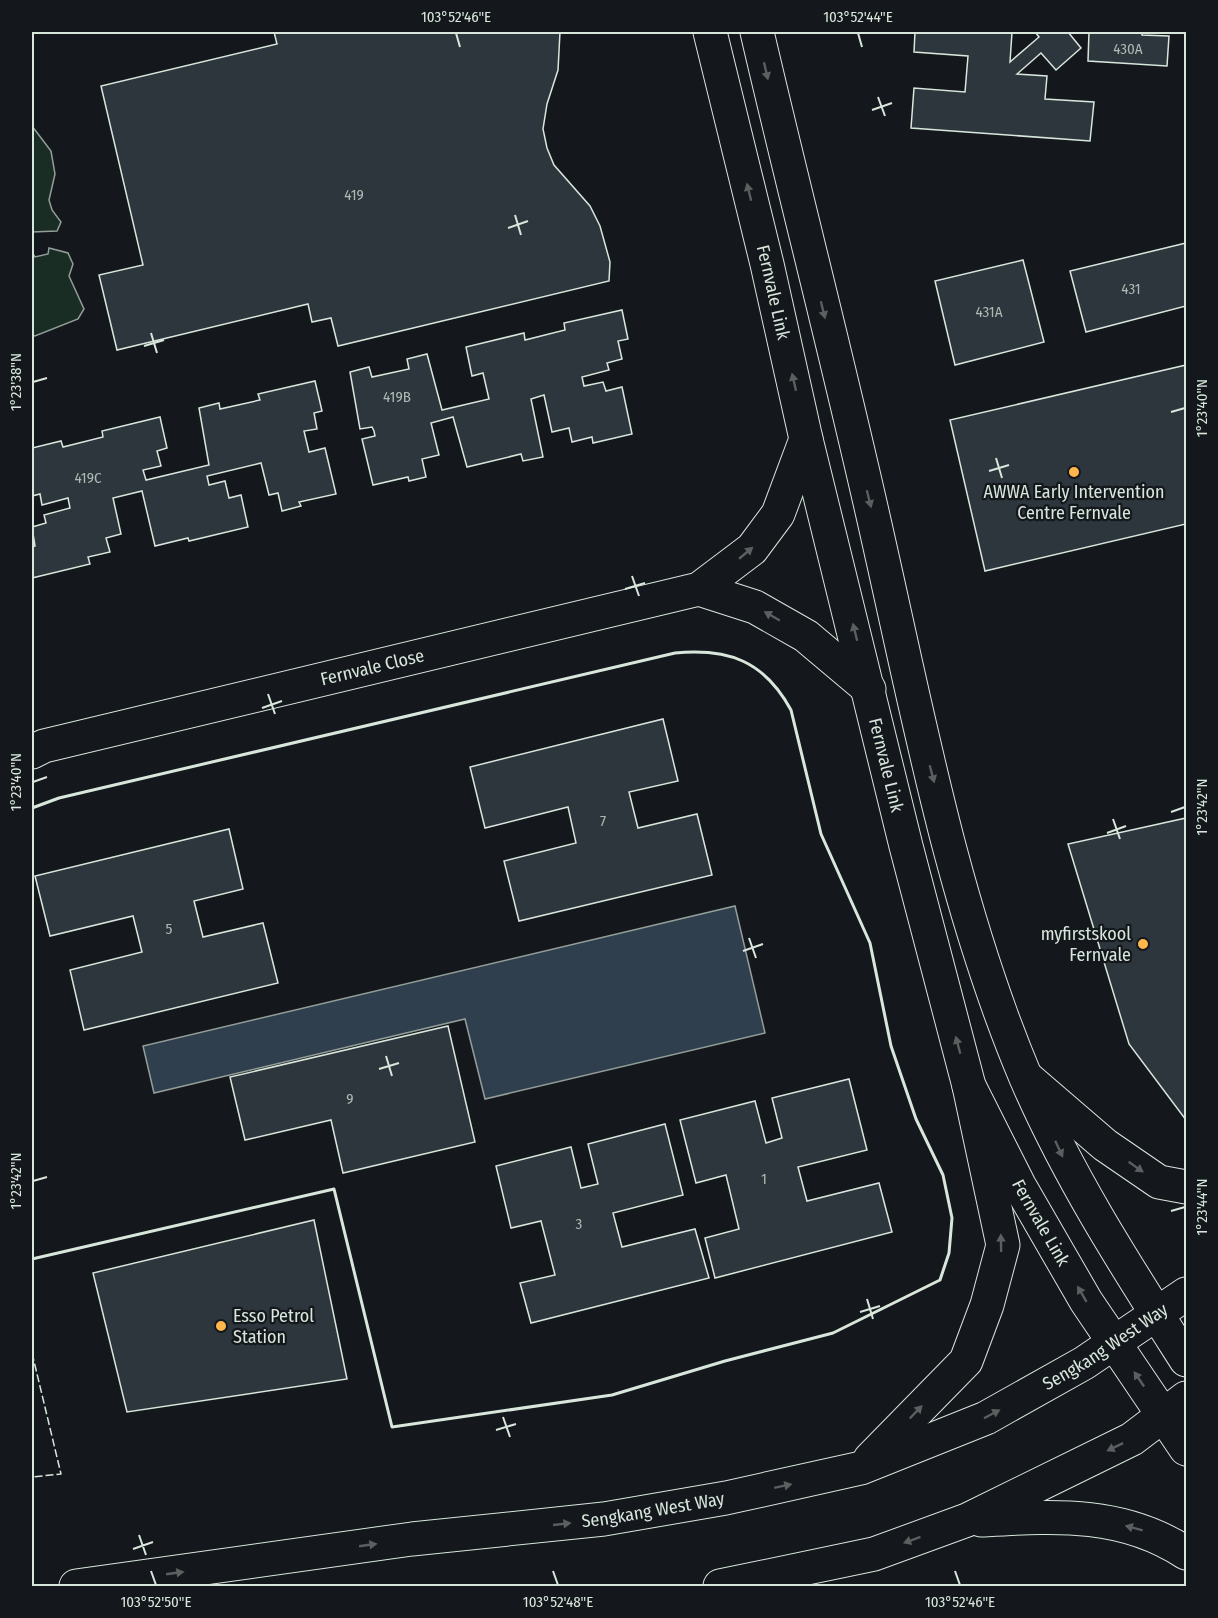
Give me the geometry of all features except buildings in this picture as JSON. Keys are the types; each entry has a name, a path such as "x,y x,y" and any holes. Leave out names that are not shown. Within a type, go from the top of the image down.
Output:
{"street":[{"name":"Fernvale Link","path":"710,32 806,439 906,846 969,1086 1019,1185 1086,1301 1114,1342 1175,1407 1186,1449"},
{"path":"756,32 880,546 916,717 988,977 1026,1077 1068,1169 1186,1360"},
{"name":"Fernvale Close","path":"36,748 699,589 752,549 778,514 806,439"},
{"path":"699,589 755,607 806,636 869,689"},
{"path":"1026,1077 1105,1145 1132,1164 1159,1182 1186,1187"},
{"path":"861,1468 966,1361 987,1305 1003,1245 969,1086"},
{"name":"Sengkang West Way","path":"76,1587 412,1539 604,1519 726,1498 861,1468 986,1418 1084,1363 1186,1294"},
{"path":"720,1587 874,1554 967,1520 1132,1439 1175,1407"},
{"path":"967,1520 1065,1516 1137,1528 1166,1540 1186,1553"}],"green space":[{"path":"32,126 51,151 55,174 49,200 52,210 61,222 57,231 32,232"},
{"path":"49,248 68,253 73,264 69,276 84,309 78,319 35,336 32,335 32,252 35,257 48,254"}],"water":[{"path":"735,906 765,1033 485,1099 465,1019 154,1093 143,1046"}],"fence":[{"path":"32,1353 61,1474 32,1477"}],"wall":[{"path":"32,808 59,798 675,653 712,653 743,661 757,669 769,680 791,710 821,834 870,943 891,1046 916,1119 943,1175 952,1218 949,1253 940,1280 833,1333 725,1361 612,1395 392,1427 334,1189 32,1259"}],"place":[{"name":"AWWA Early Intervention Centre Fernvale","path":"1074,472"},
{"name":"myfirstskool Fernvale","path":"1143,944"},
{"name":"Esso Petrol Station","path":"221,1326"}]}
